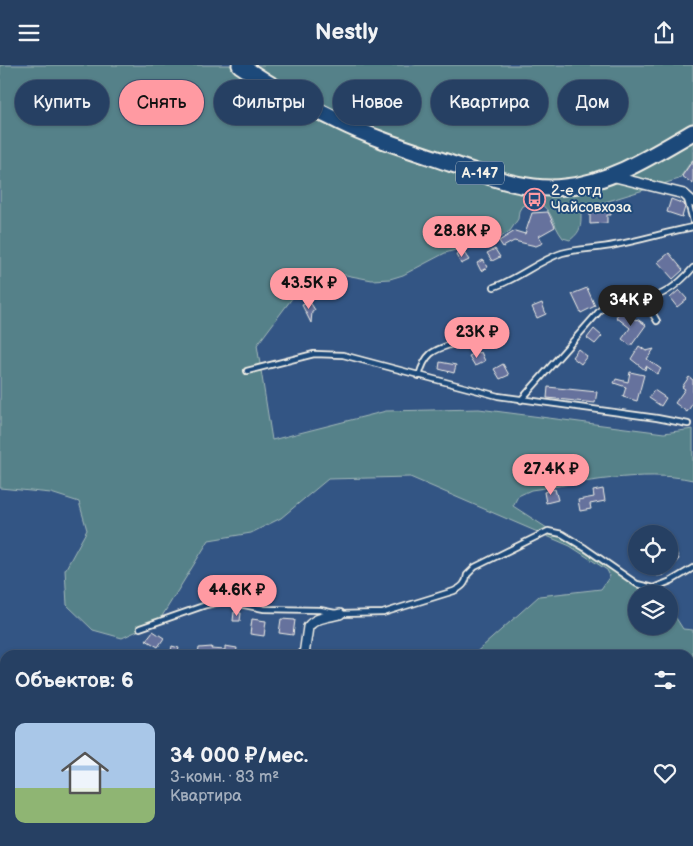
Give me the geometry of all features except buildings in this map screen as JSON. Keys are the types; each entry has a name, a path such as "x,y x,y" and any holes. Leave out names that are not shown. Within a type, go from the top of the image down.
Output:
{"highway":[{"name":"А-147","path":"240,65 254,69 339,122 383,140 510,183 533,187 565,187 610,176 658,153 693,132"}],"street":[{"path":"610,176 690,199"},
{"path":"305,650 310,623 314,620 340,614"}],"lane":[{"path":"690,199 693,221"},
{"path":"494,287 503,284 531,267 563,253 647,239 693,227"},
{"path":"522,400 603,307 629,298 644,299 666,291 687,276 693,268"},
{"path":"644,299 657,321"},
{"path":"419,376 423,362 430,353 464,341"},
{"path":"247,371 314,354 344,355 498,396 688,424"},
{"path":"140,628 206,605 225,601 264,609 320,610 340,614 383,613 454,591 462,587 466,582 467,575 475,567 548,531 562,534 605,560 637,584 653,588 671,581 693,568"}],"green space":[{"path":"0,65 693,65 693,159 679,179 602,203 586,206 581,211 579,231 570,240 563,238 550,214 538,202 522,206 518,219 510,231 501,237 445,253 403,275 390,279 372,280 335,273 322,273 308,277 257,345 272,440 386,411 479,409 664,433 693,429 693,480 674,477 633,476 591,481 531,490 518,496 513,506 635,585 628,585 628,635 678,635 678,621 683,629 693,630 693,650 479,650 539,596 601,589 610,576 607,570 570,546 410,477 328,479 281,518 251,533 209,540 159,621 122,638 93,630 67,605 65,570 87,530 79,502 51,493 0,488"}],"place":[{"name":"2-е отд Чайсовхоза","path":"535,199"}]}
